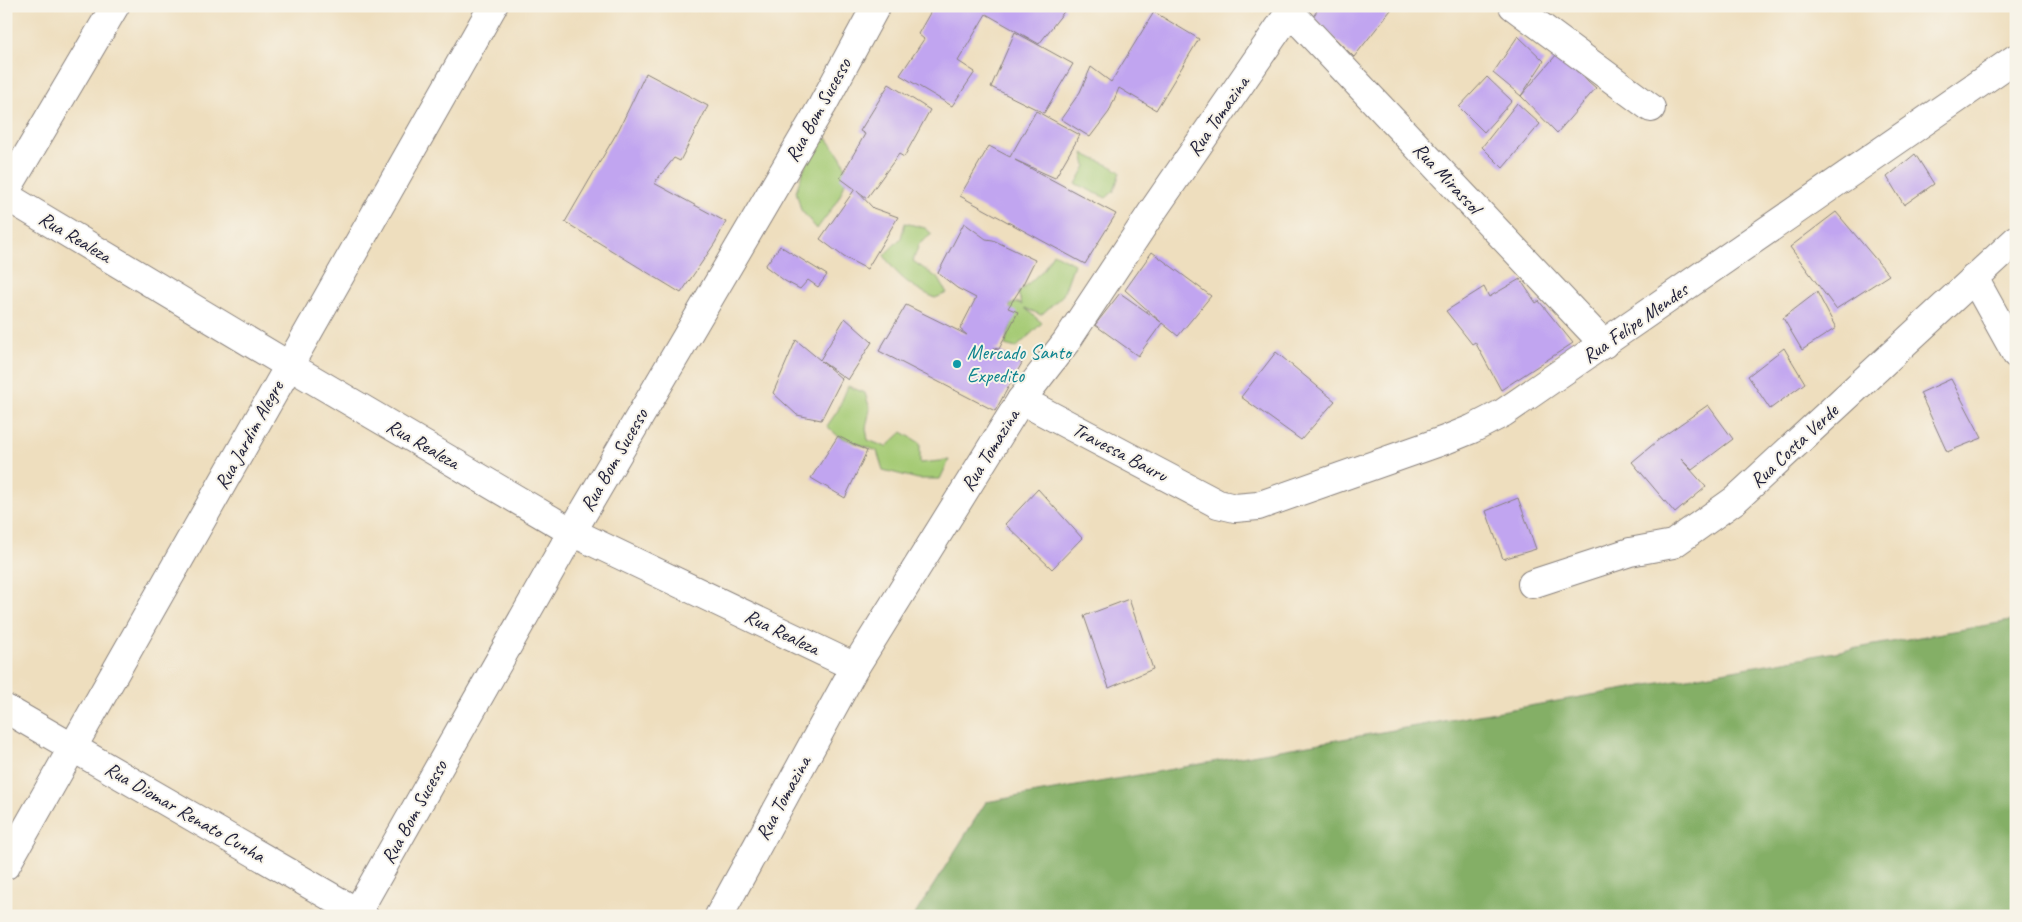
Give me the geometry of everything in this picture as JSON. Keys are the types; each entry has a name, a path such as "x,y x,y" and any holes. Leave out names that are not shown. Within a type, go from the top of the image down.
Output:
{"street":[{"path":"6,191 115,6"},
{"name":"Rua Jardim Alegre","path":"6,865 493,6"},
{"name":"Rua Bom Sucesso","path":"358,915 572,532 822,106 876,6"},
{"path":"1513,6 1651,108"},
{"name":"Rua Mirassol","path":"1292,9 1604,344"},
{"name":"Rua Tomazina","path":"719,916 854,666 1021,400 1066,342 1152,212 1292,9"},
{"name":"Rua Felipe Mendes","path":"1218,504 1235,508 1258,506 1472,429 1524,400 2016,58"},
{"name":"Rua Realeza","path":"6,196 572,532 854,666"},
{"name":"Rua Costa Verde","path":"1532,584 1630,552 1673,544 1702,525 1735,500 2016,240"},
{"path":"1974,278 2016,354"},
{"name":"Travessa Bauru","path":"1021,400 1218,504"},
{"name":"Rua Diomar Renato Cunha","path":"6,709 74,747 358,915"}],"green space":[{"path":"827,138 843,161 846,170 845,180 834,206 817,229 801,210 796,191 813,144"},
{"path":"1083,153 1120,172 1114,191 1106,198 1076,184 1086,166"},
{"path":"905,223 925,228 932,234 919,244 913,261 939,279 947,293 935,298 919,290 894,269 884,255 901,238"},
{"path":"1053,253 1074,264 1063,295 1041,315 1025,308 1042,323 1016,348 1005,345 1012,323 1010,305 1017,302 1022,305 1018,293 1043,270"},
{"path":"848,386 865,393 870,409 866,428 868,440 886,447 902,432 920,443 920,463 949,460 940,479 918,479 883,470 877,451 838,436 827,426 838,410"},
{"path":"2016,620 2016,916 914,916 986,802"}],"building":[{"path":"934,6 1062,6 1066,9 1039,44 986,14 958,61 975,72 952,106 900,75 924,39 918,34"},
{"path":"1320,6 1394,6 1354,57 1313,17"},
{"path":"1154,12 1199,39 1156,110 1119,88 1109,112 1090,137 1061,119 1080,92 1091,67 1111,82"},
{"path":"1015,32 1073,64 1044,113 991,87"},
{"path":"1518,36 1544,61 1521,96 1493,73"},
{"path":"1557,54 1596,88 1557,133 1521,96"},
{"path":"646,73 708,106 680,161 674,158 654,183 726,222 715,243 681,293 565,222 619,129"},
{"path":"1487,77 1512,101 1484,132 1459,107"},
{"path":"889,84 930,110 904,157 899,154 867,198 840,178 865,134 860,131"},
{"path":"1517,103 1540,124 1503,168 1482,147"},
{"path":"1036,111 1080,135 1055,178 1015,160 1116,214 1085,264 960,196 989,146 1010,157"},
{"path":"1915,154 1934,184 1904,205 1887,177"},
{"path":"855,189 873,208 898,217 867,269 844,257 820,239"},
{"path":"1836,212 1889,275 1836,309 1790,247"},
{"path":"964,223 986,239 993,240 1035,260 1021,288 1008,308 1018,312 999,349 993,348 1022,363 995,411 879,351 906,305 967,335 960,329 976,298 957,288 938,273"},
{"path":"780,246 827,275 818,287 808,280 800,289 785,281 765,266"},
{"path":"1152,252 1211,296 1178,336 1162,323 1138,356 1095,325 1120,293 1161,322 1125,290"},
{"path":"1520,279 1536,303 1539,301 1573,343 1501,390 1475,342 1472,344 1446,311 1484,287 1489,297"},
{"path":"1817,292 1836,328 1802,350 1783,318"},
{"path":"845,318 872,342 848,380 821,361 842,379 821,420 797,415 773,393 796,340 820,360"},
{"path":"1784,348 1805,383 1770,409 1748,376"},
{"path":"1276,352 1335,401 1301,440 1241,397"},
{"path":"1951,379 1982,438 1947,452 1920,393"},
{"path":"1708,405 1733,439 1692,470 1681,459 1706,487 1675,513 1632,462 1662,437"},
{"path":"838,436 867,451 845,498 811,478"},
{"path":"1038,489 1082,538 1052,569 1005,524"},
{"path":"1518,498 1536,549 1503,559 1486,511"},
{"path":"1129,599 1153,669 1109,688 1084,616"}],"place":[{"name":"Mercado Santo Expedito","path":"957,364"}]}
